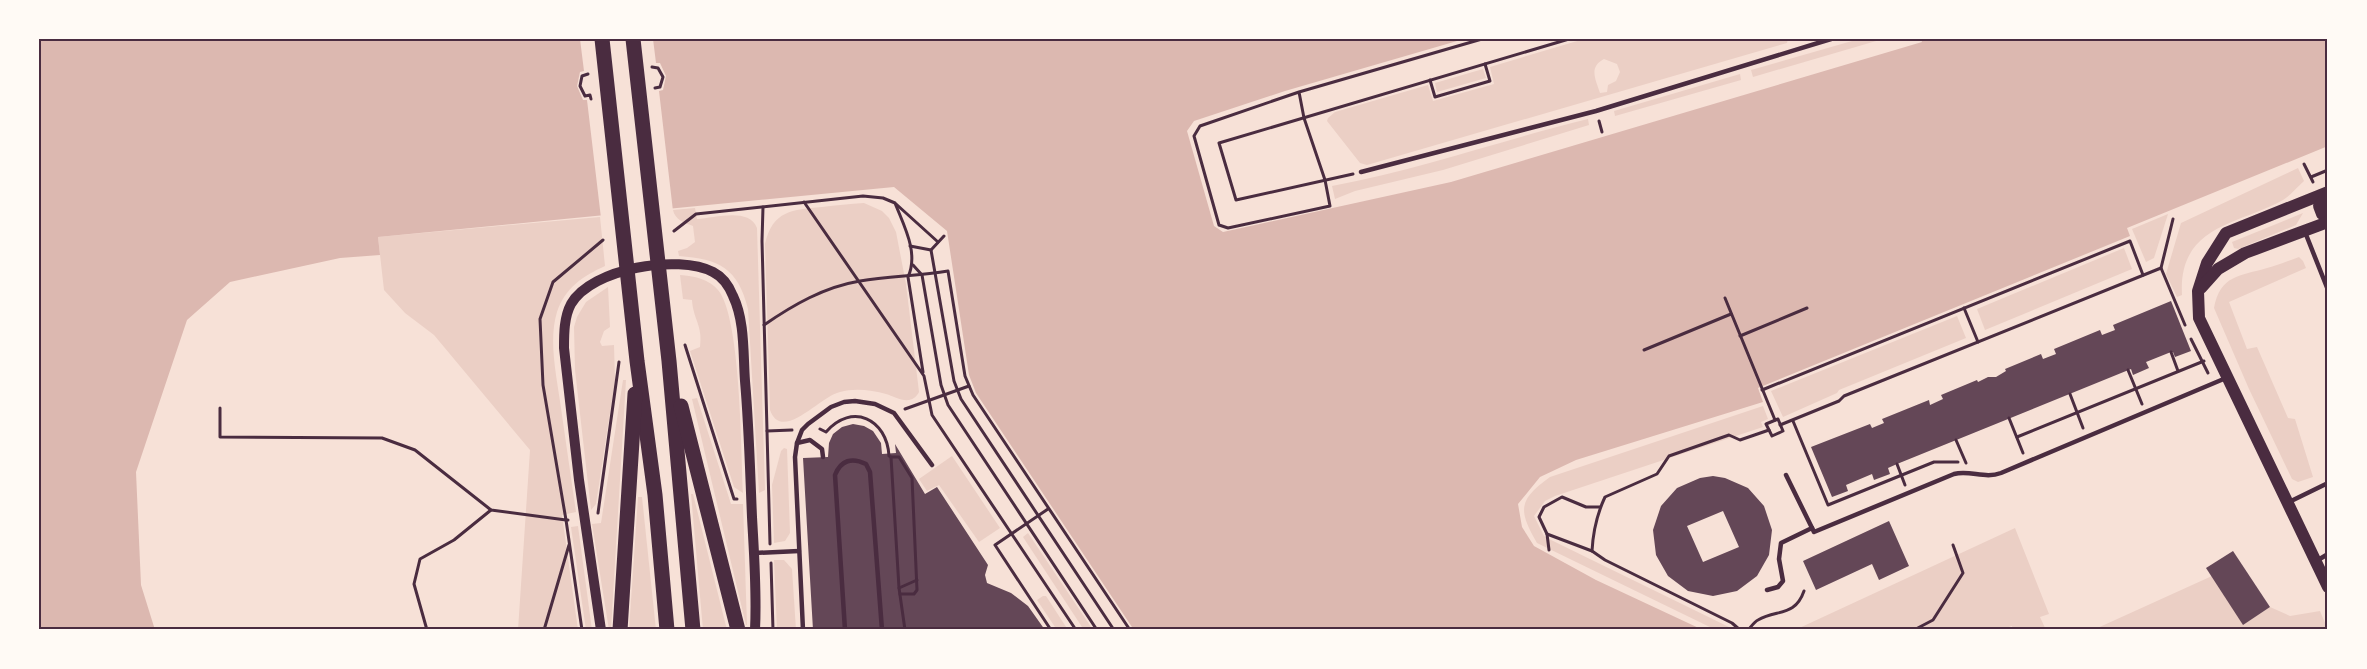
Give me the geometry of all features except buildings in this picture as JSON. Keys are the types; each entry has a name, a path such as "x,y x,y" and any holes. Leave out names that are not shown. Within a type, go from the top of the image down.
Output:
{"main road":[{"path":"602,39 637,361 656,495 667,630"},
{"path":"633,39 674,338 669,361 693,630"},
{"path":"2328,193 2319,206 2322,214 2328,215"},
{"path":"2328,193 2226,233 2207,263 2198,291 2199,318 2328,587"},
{"path":"2198,291 2218,269 2245,253 2328,222"},
{"path":"620,630 637,361"},
{"path":"669,361 738,630"}],"street":[{"path":"601,630 579,480 564,348 564,329 571,304 579,294 601,278 624,271 677,265 693,266 713,272 729,286 738,308 748,412 755,630"}],"lane":[{"path":"1361,172 1596,111 1831,39"},
{"path":"2305,232 2328,290"},
{"path":"1786,475 1814,532 1954,474 1995,476 2226,378"},
{"path":"803,630 795,457 797,442 802,430 831,407 844,402 875,404 894,413 932,465"},
{"path":"797,442 810,440 822,449 823,457"},
{"path":"845,630 835,476 838,467 847,461 858,460 866,464 870,472 882,630"},
{"path":"2287,503 2328,483"},
{"path":"1767,590 1778,587 1783,581 1779,559 1780,543 1812,528"},
{"path":"754,553 799,550"},
{"path":"2315,562 2328,554"}],"path":[{"path":"1299,92 1325,180 1330,206 1228,228 1219,225 1194,136 1200,126 1299,92 1482,39"},
{"path":"1361,172 1236,201 1219,144 1569,39"},
{"path":"1430,80 1435,97 1490,81 1485,64"},
{"path":"2304,164 2311,177 2328,170"},
{"path":"674,231 696,214 863,196 883,198 894,203 938,242"},
{"path":"804,202 924,376"},
{"path":"894,203 907,232 910,246 913,265 908,277 932,415 1076,630"},
{"path":"763,207 769,499"},
{"path":"931,250 944,236"},
{"path":"1762,390 2130,241 2144,275"},
{"path":"910,246 931,250"},
{"path":"931,250 954,381 961,399 1114,630"},
{"path":"913,265 922,275 941,385 948,405 1097,630"},
{"path":"1780,425 1839,401 1844,396 2161,268"},
{"path":"764,326 810,297 858,282 948,271 965,376 973,395 1129,630"},
{"path":"1725,298 1775,420 1778,419 1784,431 1772,436 1766,424 1775,420"},
{"path":"1740,336 1807,308"},
{"path":"1964,308 1978,342"},
{"path":"1644,350 1731,314"},
{"path":"674,338 734,499"},
{"path":"2171,352 2178,371"},
{"path":"2017,437 2216,356"},
{"path":"2128,370 2145,412"},
{"path":"894,413 969,386"},
{"path":"2070,394 2087,437"},
{"path":"220,408 220,437 382,438 415,450 491,510 566,520"},
{"path":"767,431 820,429 826,432 844,418 862,417 870,420 884,433 891,457 898,588 904,630"},
{"path":"2009,418 2027,462"},
{"path":"1793,420 1828,505 1934,462 1944,460 1966,463"},
{"path":"1592,551 1600,507 1605,497 1658,474 1669,456 1729,435 1740,440 1769,430"},
{"path":"1956,440 1970,473"},
{"path":"891,457 899,457 912,478 917,590 914,594 899,594"},
{"path":"1897,464 1909,493"},
{"path":"1550,550 1547,534 1539,517 1545,507 1562,497 1586,507 1600,507"},
{"path":"1048,508 995,545 1051,630"},
{"path":"427,630 414,584 420,559 454,540 491,510"},
{"path":"1547,534 1592,551 1605,560 1732,623 1740,630"},
{"path":"544,630 569,543"},
{"path":"1914,630 1933,620 1964,573 1953,545"},
{"path":"898,588 917,580"},
{"path":"1748,630 1757,620 1789,610 1800,603 1804,591"}],"shaded area":[{"path":"39,39 1464,39 1285,91 1194,121 1187,131 1214,226 1223,232 1451,182 1922,42 1921,39 2328,39 2328,146 2127,228 2130,236 1758,388 1763,402 1576,460 1540,477 1518,504 1522,527 1534,546 1596,580 1703,630 1134,630 976,393 969,375 947,231 894,187 378,237 380,255 340,258 230,282 187,320 136,472 141,585 155,630 39,630"},
{"path":"1584,39 1788,39 1787,43 1367,165 1360,163 1327,121 1335,112 1428,85 1433,101 1494,84 1490,67","holes":["1604,59 1617,64 1620,72 1616,81 1608,85 1607,92 1600,93 1594,74 1596,66"]},
{"path":"1859,39 1883,39 1753,77 1751,70"},
{"path":"1483,69 1486,78 1437,92 1435,83"},
{"path":"1740,74 1741,80 1615,116 1614,111"},
{"path":"1588,119 1589,125 1443,170 1355,191 1335,199 1332,186 1397,172"},
{"path":"2298,168 2304,181 2286,198 2214,231 2200,241 2190,254 2183,272 2182,295 2177,297 2166,274 2181,223"},
{"path":"864,203 882,211 889,218 896,232 906,284 919,392 914,398 906,400 875,391 840,392 802,415 783,422 776,419 770,410 765,244 769,233 779,218 793,211"},
{"path":"695,208 697,219 739,216 753,222 757,228 765,490 759,493 748,309 739,284 725,268 705,260 679,256 678,251 695,242 693,226 678,219 673,210"},
{"path":"2303,213 2296,225 2238,249 2234,248 2232,242"},
{"path":"2168,214 2154,258 2146,262 2132,229"},
{"path":"600,217 605,266 582,279 565,296 557,312 553,335 576,512 562,515 578,630 518,630 530,450 434,335 405,313 384,290 378,237"},
{"path":"2124,248 2132,269 1985,330 1977,309"},
{"path":"2299,257 2306,268 2229,302 2247,349 2257,347 2288,418 2295,419 2313,477 2298,482 2292,479 2214,308 2217,297 2226,283 2240,275"},
{"path":"680,275 696,277 710,283 718,290 726,305 738,387 743,493 734,487 690,351 700,347 701,339 692,300 683,299"},
{"path":"608,287 610,327 604,331 600,342 602,346 614,345 615,380 596,504 591,510 575,370 574,327 586,302"},
{"path":"1957,316 1966,338 1839,390 1837,393 1783,417 1771,391"},
{"path":"623,380 626,380 611,630 609,630 592,524 601,523"},
{"path":"697,398 731,504 743,504 747,625 692,399"},
{"path":"1763,406 1768,419 1761,422 1763,427 1555,496 1545,501 1534,516 1544,536 1549,539 1731,628 1730,630 1716,630 1537,543 1524,514 1524,506 1532,492 1550,477"},
{"path":"784,448 787,449 790,533 785,541 774,543 772,485 781,451"},
{"path":"952,456 1000,528 979,542 939,485 927,491 919,479"},
{"path":"691,494 693,494 727,630 703,630"},
{"path":"638,497 642,497 656,630 629,630"},
{"path":"578,526 592,630 586,630 571,527"},
{"path":"2015,528 2049,614 2040,617 2046,630 2013,630 2012,626 1999,630 1795,630"},
{"path":"1028,533 1093,630 1084,630 1023,537"},
{"path":"774,560 784,560 792,569 796,630 777,630"},
{"path":"2212,576 2243,624 2270,607 2290,616 2320,611 2328,630 2093,630"},
{"path":"1046,596 1068,630 1057,630 1037,600"}],"pier":[{"path":"580,39 653,39 656,63 660,63 666,76 663,90 659,91 673,211 601,218 587,100 583,100 577,86 580,72 584,71"}]}
